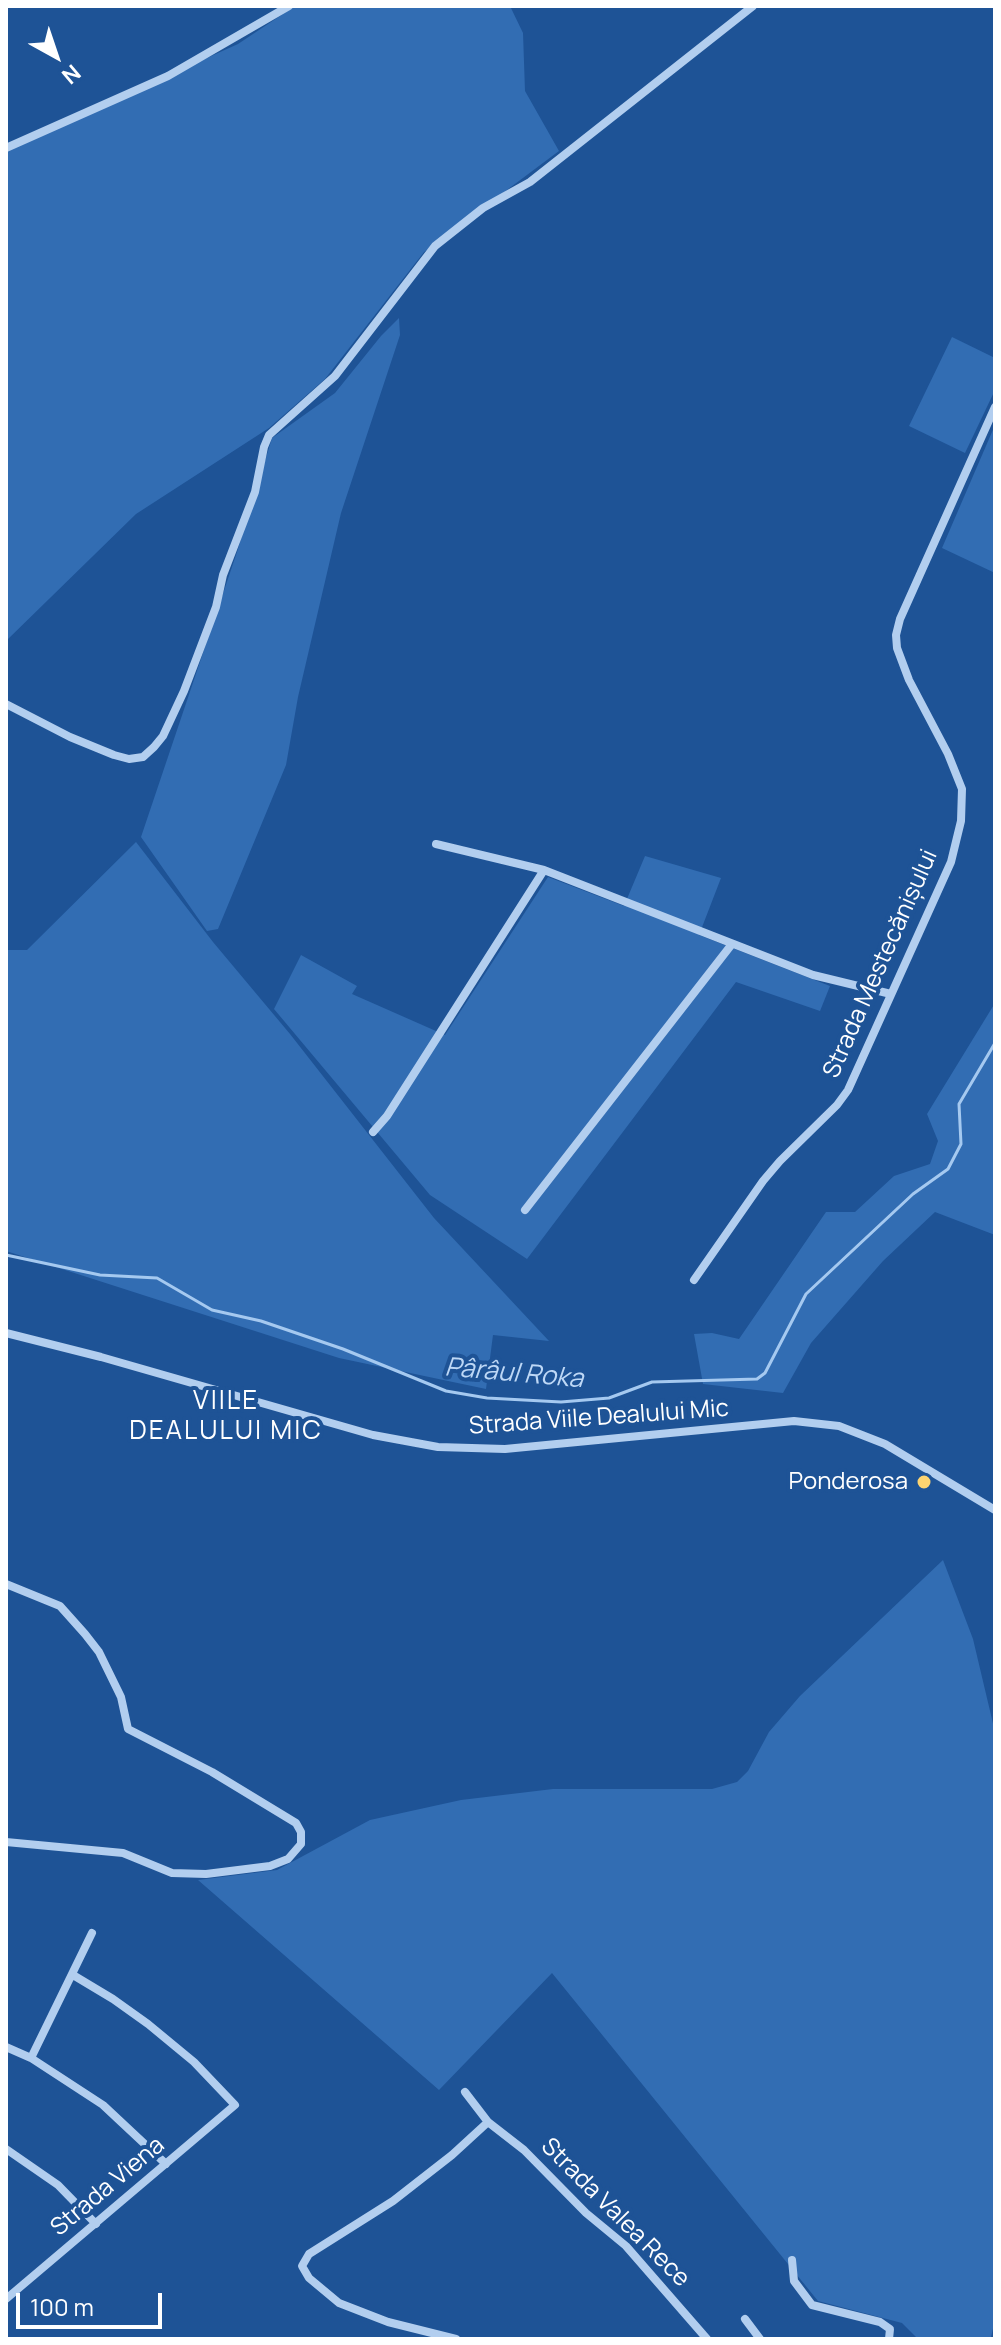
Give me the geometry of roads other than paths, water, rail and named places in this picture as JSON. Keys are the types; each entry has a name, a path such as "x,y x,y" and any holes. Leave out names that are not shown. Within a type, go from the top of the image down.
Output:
{"street":[{"path":"6,148 168,76 289,6"},
{"path":"6,704 70,737 114,755 129,759 143,757 154,747 163,736 184,691 216,607 223,575 255,492 269,435 335,376 435,246 483,208 530,182 753,6"},
{"name":"Strada Mestecănișului","path":"694,1280 763,1181 848,1090 951,862 961,821 962,789 948,754 909,680 897,648 896,635 900,619 995,407"},
{"path":"436,844 544,870 836,983 891,994"},
{"path":"373,1132 387,1116 544,870"},
{"path":"525,1210 732,944"},
{"name":"Strada Viile Dealului Mic","path":"6,1333 373,1435 438,1447 505,1449 794,1421 839,1426 885,1444 995,1510"},
{"path":"6,1584 60,1606 85,1634 99,1652 121,1697 128,1729 212,1772 296,1823 301,1832 301,1844 288,1859 270,1866 206,1874 172,1873 123,1853 6,1842"},
{"path":"31,2058 92,1933"},
{"name":"Strada Viena","path":"6,2299 235,2105 194,2062 148,2024 73,1975"},
{"path":"6,2047 31,2058 103,2105 166,2164"},
{"name":"Strada Valea Rece","path":"465,2092 488,2122 524,2150 586,2213 626,2246 707,2339"},
{"path":"456,2339 388,2322 339,2303 309,2278 302,2266 309,2254 393,2201 488,2122"},
{"path":"6,2149 58,2185 96,2224"},
{"path":"792,2260 794,2281 812,2305 880,2322 890,2329 889,2339"},
{"path":"745,2319 760,2339"}],"waterway":[{"name":"Pârâul Roka","path":"6,1255 100,1275 157,1278 212,1310 261,1321 343,1349 446,1391 487,1398 561,1402 609,1398 652,1382 757,1379 765,1373 806,1294 913,1194 948,1169 961,1144 959,1104 995,1043"}],"place":[{"name":"Ponderosa","path":"924,1482"}],"district":[{"name":"VIILE DEALULUI MIC","path":"226,1417"}]}
